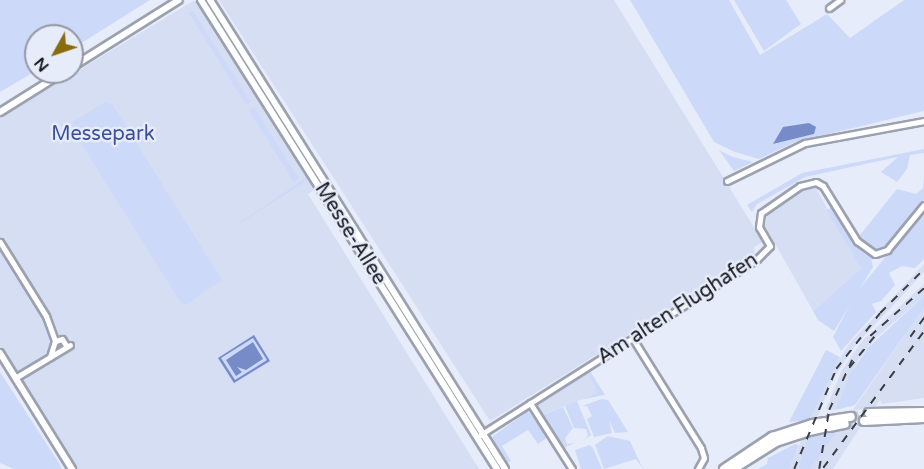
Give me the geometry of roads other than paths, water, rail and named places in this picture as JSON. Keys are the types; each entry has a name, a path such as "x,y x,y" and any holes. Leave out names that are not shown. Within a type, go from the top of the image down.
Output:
{"highway":[{"path":"869,413 924,412"},
{"path":"724,469 772,437 851,417"},
{"path":"864,421 924,418"},
{"path":"827,424 845,424"},
{"path":"733,469 776,442 809,428"}],"main road":[{"path":"84,59 179,0"},
{"name":"Messe-Allee","path":"201,0 480,435 505,469"},
{"name":"Messe-Allee","path":"210,0 328,185 480,435 497,469"},
{"path":"0,112 45,84"},
{"path":"0,353 72,469"}],"street":[{"path":"829,8 840,0"},
{"path":"727,180 805,143 924,121"},
{"name":"Am alten Flughafen","path":"480,435 633,339 768,250 759,222 769,205 811,182 824,186 857,241 875,254 887,250 924,205"},
{"path":"0,242 55,341 51,357"},
{"path":"15,378 68,346 62,339 55,341"},
{"path":"633,339 701,448 704,458 698,469"},
{"path":"530,404 572,469"}],"water":[{"path":"809,123 816,127 814,134 773,144 783,127"},
{"path":"254,335 270,361 234,383 218,358","holes":["253,338 267,360 235,380 221,358"]},
{"path":"253,342 263,359 246,370 237,367 242,372 236,376 226,360"}],"tunnel":[{"path":"851,417 869,413"},
{"path":"845,424 864,421"}],"railway":[{"path":"794,469 836,369 880,313 924,269"},
{"path":"870,336 924,288"},
{"path":"910,337 924,318"},
{"path":"823,468 924,331"},
{"path":"849,368 877,333"},
{"path":"819,469 829,410 852,360"}],"park label":[{"name":"Messepark","path":"103,134"}]}
